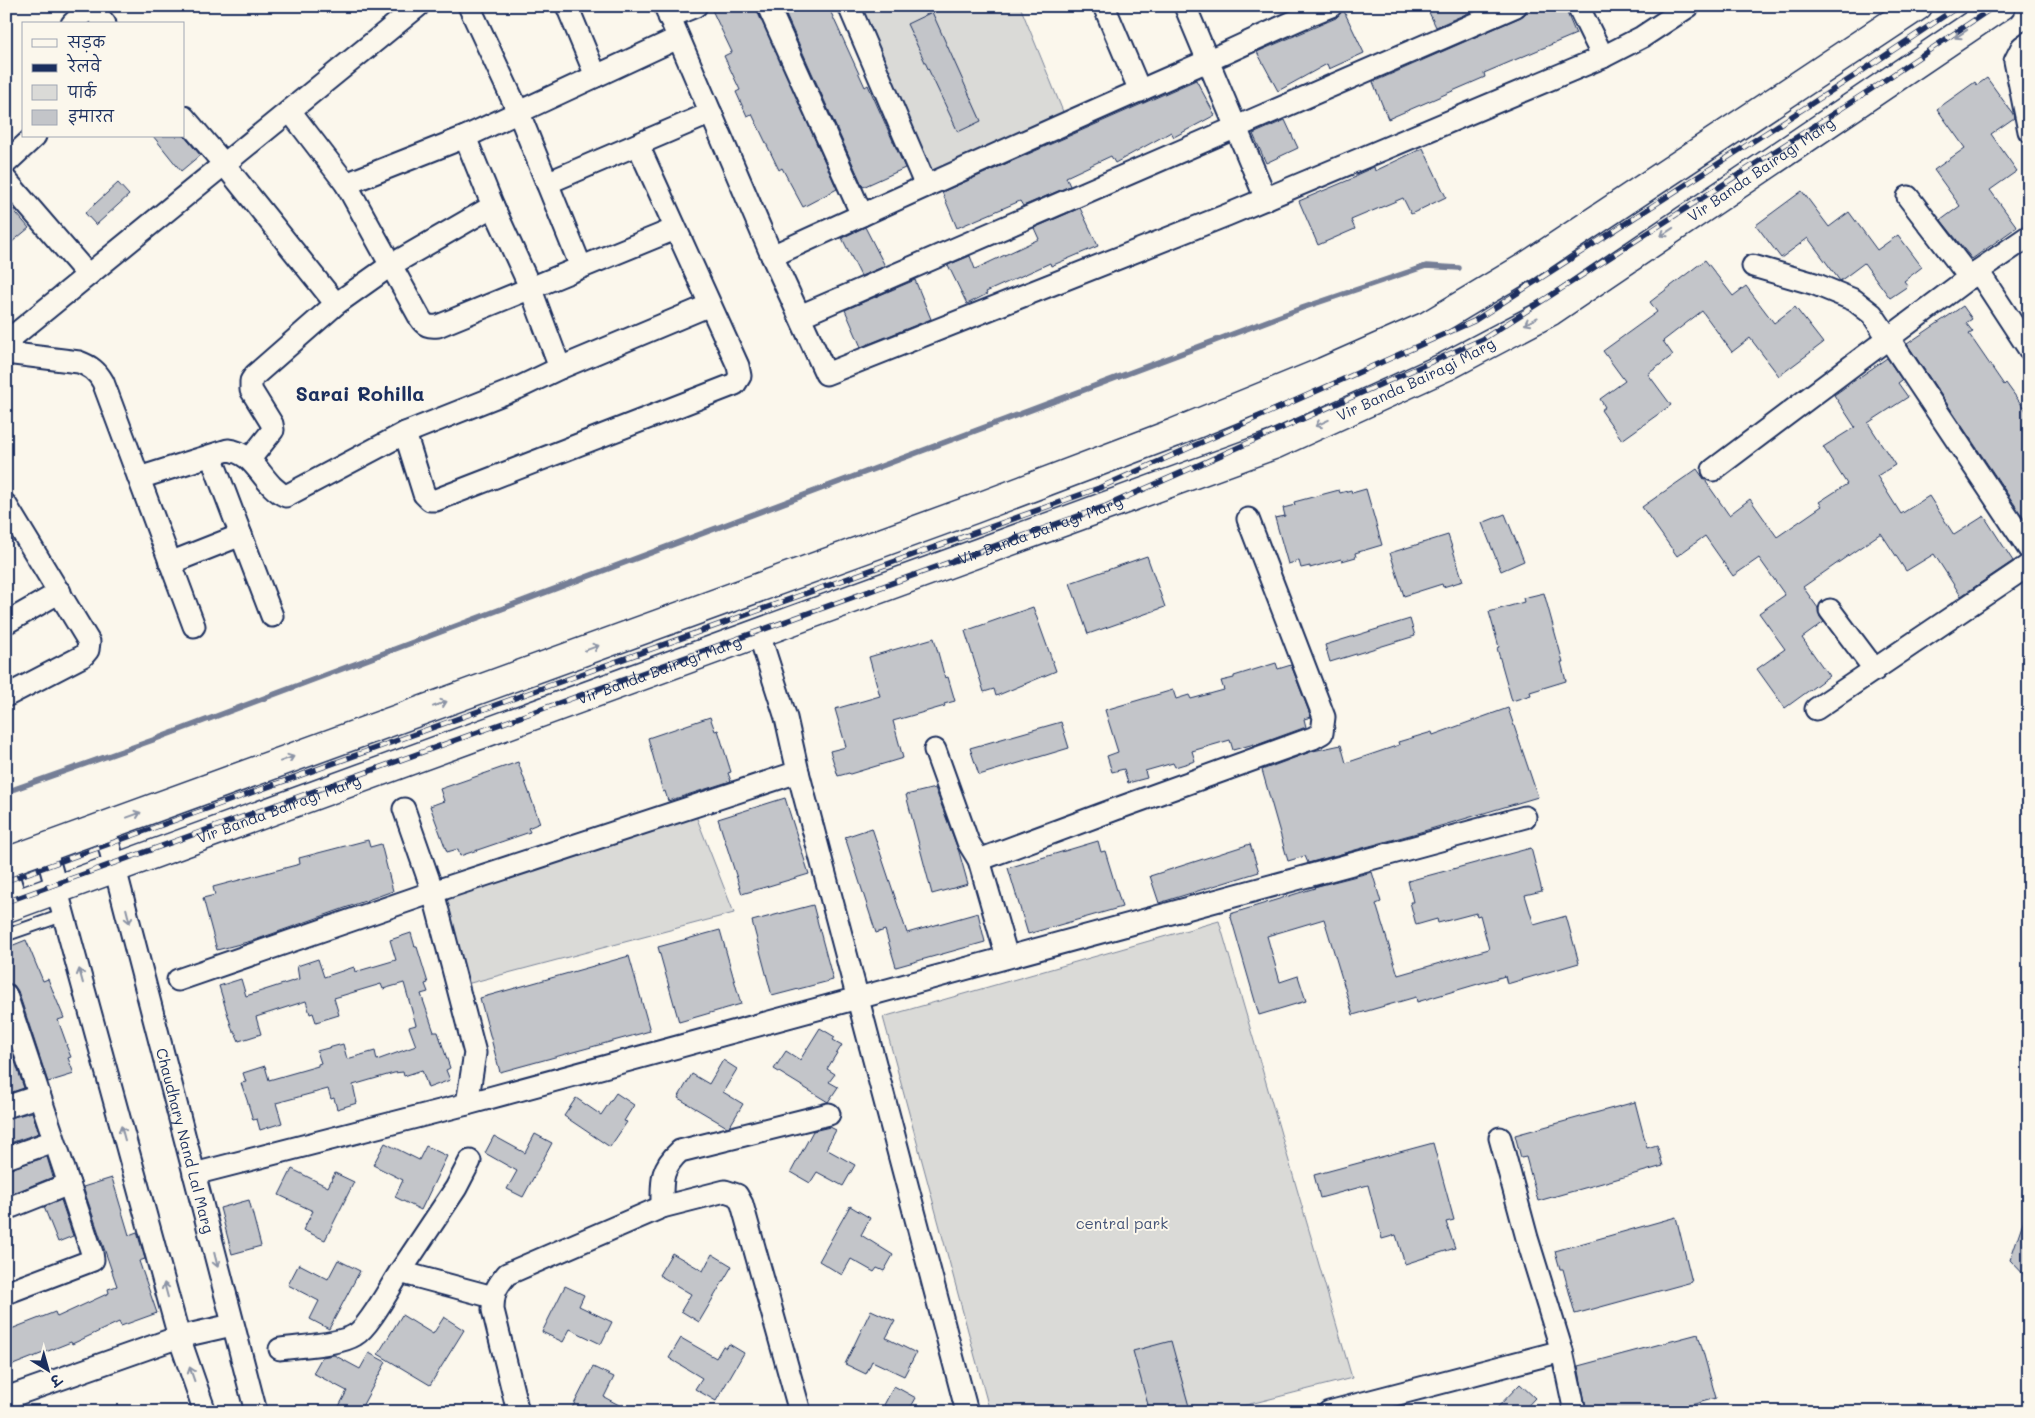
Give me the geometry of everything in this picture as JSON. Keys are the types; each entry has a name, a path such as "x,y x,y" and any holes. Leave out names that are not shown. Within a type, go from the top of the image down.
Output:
{"main road":[{"path":"6,862 974,509 1183,429 1428,326 1527,266 1918,6"},
{"name":"Vir Banda Bairagi Marg","path":"11,906 60,902 116,868 1276,444 1447,366 1551,311 2001,6"}],"street":[{"path":"6,342 418,6"},
{"path":"469,6 518,111 581,267"},
{"path":"567,6 596,76"},
{"path":"696,6 667,12 772,256 826,374 1266,199 1603,57 1642,37 1690,6"},
{"path":"768,6 862,215"},
{"path":"849,6 926,186"},
{"path":"1104,6 1140,91"},
{"path":"1185,6 1266,199"},
{"path":"772,256 1209,61 1287,14 1331,6"},
{"path":"800,316 1516,6"},
{"path":"1578,6 1603,57"},
{"path":"74,22 91,7 103,22"},
{"path":"346,184 466,137 518,111 678,38"},
{"path":"2029,42 2022,47 2015,61 2029,131"},
{"path":"290,110 346,184 424,325 438,326 675,229"},
{"path":"547,183 711,113"},
{"path":"185,118 336,304"},
{"path":"466,137 493,206 530,287 560,368"},
{"path":"6,163 34,138"},
{"path":"405,433 424,494 430,500 436,500 735,384 740,376 738,366 638,145"},
{"path":"6,180 88,275"},
{"path":"1908,197 1974,275 2029,349"},
{"path":"250,459 273,430 272,424 251,390 250,381 336,304 391,265 493,206"},
{"path":"1713,470 2029,236"},
{"path":"1753,266 1815,284 1854,300 1872,314 2029,549"},
{"path":"139,478 228,450 236,451 250,459 276,492 286,496 405,433 518,388 560,368 710,305"},
{"path":"6,353 79,362 89,366 98,374 103,382 194,626"},
{"path":"211,456 272,616"},
{"path":"6,505 89,642 88,650 83,656 6,696"},
{"path":"979,860 1314,738 1322,733 1324,717 1248,519"},
{"path":"170,562 241,535"},
{"path":"1816,709 2029,565"},
{"path":"6,623 60,592"},
{"path":"1830,610 1876,670"},
{"path":"759,634 786,718 798,772 967,1412"},
{"path":"935,750 968,842 979,860 1007,957"},
{"path":"178,980 432,892 798,772"},
{"path":"404,809 432,892 475,1054 467,1104"},
{"path":"194,1174 467,1104 858,996 1525,817"},
{"name":"Chaudhary Nand Lal Marg","path":"104,826 256,1412"},
{"path":"45,847 179,1337 205,1412"},
{"path":"6,868 11,906"},
{"path":"6,995 14,1045 40,1096 92,1253 92,1260 6,1294"},
{"path":"6,1107 40,1096"},
{"path":"662,1207 662,1176 669,1161 680,1151 829,1114"},
{"path":"1500,1138 1527,1238 1562,1351 1575,1412"},
{"path":"6,1158 54,1141"},
{"path":"280,1348 342,1340 356,1335 365,1327 456,1188 470,1161"},
{"path":"6,1209 69,1184"},
{"path":"518,1412 493,1310 493,1296 498,1284 517,1268 662,1207 725,1191 737,1196 742,1204 800,1412"},
{"path":"400,1272 493,1296"},
{"path":"6,1398 179,1337 232,1325"},
{"path":"1329,1412 1562,1351"}],"lane":[{"path":"6,935 60,902"}],"green space":[{"path":"856,6 1020,6 1066,119 931,180"},
{"path":"696,816 734,913 459,986 443,888"},
{"name":"central park","path":"1219,921 1352,1378 1219,1412 990,1412 883,1017"}],"building":[{"path":"721,6 756,6 837,189 803,207 782,168 779,170 752,114 747,116 736,92 740,90 724,56 732,52 712,10"},
{"path":"782,6 828,6 865,87 868,85 905,168 863,187"},
{"path":"1426,6 1484,6 1436,27"},
{"path":"1528,6 1564,6 1576,34 1484,73 1485,77 1388,119 1373,82 1521,17 1526,13"},
{"path":"1343,9 1364,53 1329,69 1327,64 1278,91 1257,52 1336,18"},
{"path":"932,12 981,121 958,132 907,24"},
{"path":"1987,78 2013,114 2014,118 1991,134 2017,171 1990,190 2017,227 1972,259 1941,220 1960,206 1934,170 1965,148 1937,109 1975,82 1977,85"},
{"path":"1196,80 1215,115 1174,137 1171,132 1115,163 1111,156 1066,177 1070,186 1023,206 1020,201 957,228 942,192"},
{"path":"1285,120 1298,148 1266,163 1253,134"},
{"path":"185,137 200,155 181,171 155,138"},
{"path":"1423,148 1446,197 1411,214 1403,198 1351,220 1355,229 1318,245 1299,201 1356,177 1356,175 1374,167 1375,171"},
{"path":"118,183 129,195 96,225 85,213"},
{"path":"1802,191 1829,227 1849,212 1877,250 1898,235 1922,267 1904,281 1908,286 1890,298 1864,263 1840,281 1808,238 1781,258 1756,225"},
{"path":"6,201 29,228 6,247"},
{"path":"1080,208 1098,246 1051,266 1050,263 986,292 987,294 967,304 948,265 970,256 975,269 1039,239 1034,228"},
{"path":"865,227 885,266 861,276 842,238"},
{"path":"1705,260 1733,296 1746,286 1774,323 1795,307 1823,343 1779,376 1750,338 1732,352 1702,311 1663,341 1673,355 1648,374 1671,405 1622,440 1601,410 1605,407 1600,399 1625,381 1603,351 1657,312 1650,302"},
{"path":"915,280 931,319 861,347 845,310"},
{"path":"1963,306 1972,319 1966,323 1973,332 1969,334 2004,385 2006,383 2029,415 2029,526 1907,344"},
{"path":"1887,358 1902,380 1898,383 1908,397 1868,423 1895,465 1877,476 1901,514 1929,496 1954,535 1984,516 2013,561 1961,596 1934,554 1906,571 1881,533 1803,587 1818,608 1820,617 1824,622 1802,638 1829,676 1785,708 1757,669 1785,649 1759,613 1785,595 1759,558 1733,576 1705,536 1677,556 1642,507 1697,469 1729,515 1750,499 1777,537 1822,506 1819,502 1847,484 1823,447 1855,427 1834,395"},
{"path":"1366,489 1382,545 1355,553 1356,557 1342,561 1341,559 1310,568 1310,566 1301,568 1299,561 1288,564 1275,518 1285,516 1283,508 1295,505 1294,502 1339,490 1340,493 1351,490 1352,493"},
{"path":"1505,514 1524,561 1501,571 1482,523"},
{"path":"1448,535 1463,581 1443,587 1442,584 1404,596 1390,553"},
{"path":"1147,556 1165,607 1088,634 1070,583"},
{"path":"1544,593 1563,662 1561,662 1566,681 1530,692 1531,695 1512,701 1489,612 1524,602 1523,598"},
{"path":"1033,607 1056,671 996,696 994,689 984,692 965,631"},
{"path":"1410,619 1415,636 1330,662 1325,645"},
{"path":"934,638 945,678 948,677 955,701 944,704 945,706 893,721 903,758 838,776 830,751 846,747 835,709 880,696 869,657"},
{"path":"1276,663 1278,669 1291,665 1311,717 1304,719 1306,727 1254,746 1254,744 1233,750 1230,740 1192,751 1195,761 1175,767 1173,763 1145,771 1147,778 1128,783 1124,769 1112,772 1107,756 1118,752 1105,710 1173,690 1176,699 1189,695 1191,699 1224,690 1221,681"},
{"path":"1508,708 1538,797 1308,863 1305,856 1288,861 1262,770 1313,751 1341,745 1346,763 1399,745 1398,742 1432,732 1433,735"},
{"path":"710,717 715,731 718,730 731,772 728,773 731,781 668,801 665,791 663,792 648,738"},
{"path":"1061,722 1069,748 979,775 970,748"},
{"path":"518,762 540,823 528,828 530,832 460,856 458,849 447,852 430,806 444,801 440,789"},
{"path":"935,788 959,852 968,884 932,894 906,795"},
{"path":"785,798 809,874 742,894 718,819"},
{"path":"872,828 907,933 978,913 985,942 896,967 885,930 876,933 845,837"},
{"path":"368,840 370,847 381,844 393,891 255,940 217,950 203,898 215,895 213,887 300,864 299,858"},
{"path":"1098,841 1101,852 1105,851 1122,907 1028,934 1008,868"},
{"path":"1250,844 1259,872 1159,903 1150,876"},
{"path":"1531,848 1542,891 1525,895 1534,925 1566,916 1579,963 1507,984 1505,976 1417,1002 1416,997 1353,1015 1324,919 1267,936 1280,982 1298,976 1306,1001 1259,1015 1230,914 1314,887 1372,872 1381,902 1376,904 1398,975 1489,949 1480,915 1477,916 1476,913 1438,923 1437,919 1416,925 1410,902 1413,902 1408,881"},
{"path":"813,905 833,980 772,996 752,921"},
{"path":"720,930 741,1004 679,1022 658,947"},
{"path":"411,933 428,983 425,984 428,992 421,994 434,1032 438,1032 450,1068 446,1070 450,1080 428,1088 422,1070 404,1076 403,1072 394,1073 353,1085 357,1103 337,1109 334,1098 331,1099 328,1089 276,1103 282,1123 260,1130 257,1119 253,1120 241,1083 246,1082 243,1073 265,1066 269,1080 318,1066 321,1063 317,1051 343,1044 347,1059 375,1051 377,1060 416,1046 409,1027 416,1025 404,983 383,989 381,984 334,998 339,1015 316,1022 313,1013 310,1014 306,1001 256,1017 261,1034 239,1041 235,1032 233,1032 219,986 241,979 246,996 299,979 297,966 318,959 324,977 354,967 355,972 396,960 390,940"},
{"path":"26,940 43,981 48,979 64,1018 58,1020 71,1057 68,1058 74,1074 48,1082 18,991 14,985 6,983 6,948"},
{"path":"629,956 650,1031 500,1072 480,998"},
{"path":"820,1028 835,1037 833,1040 842,1045 827,1069 835,1074 829,1082 838,1087 828,1102 774,1069 786,1051 800,1060"},
{"path":"6,1035 24,1088 6,1094"},
{"path":"723,1060 737,1069 723,1092 743,1104 730,1126 727,1127 678,1098 692,1074 709,1084"},
{"path":"616,1093 634,1105 624,1121 627,1122 610,1147 564,1116 576,1098 601,1115"},
{"path":"1635,1102 1647,1148 1657,1145 1663,1166 1538,1201 1526,1157 1521,1158 1515,1135"},
{"path":"32,1112 39,1133 7,1144 6,1119"},
{"path":"830,1127 836,1130 826,1149 855,1165 843,1186 817,1172 810,1183 791,1172 813,1131"},
{"path":"535,1134 552,1143 523,1197 507,1189 517,1171 485,1153 494,1136 525,1153"},
{"path":"385,1143 419,1160 426,1146 447,1156 421,1210 395,1197 403,1180 373,1165"},
{"path":"1433,1143 1454,1220 1446,1222 1455,1248 1405,1264 1396,1235 1382,1239 1368,1185 1320,1198 1314,1175"},
{"path":"47,1157 53,1177 11,1194 6,1185 6,1170"},
{"path":"292,1169 328,1187 335,1173 354,1182 325,1240 303,1230 313,1211 279,1195"},
{"path":"112,1178 129,1235 137,1232 145,1259 139,1261 157,1313 121,1326 119,1322 72,1344 71,1342 13,1365 6,1346 6,1331 55,1312 57,1317 109,1293 108,1289 117,1286 83,1187"},
{"path":"61,1200 73,1236 58,1242 44,1207"},
{"path":"249,1200 261,1246 232,1254 220,1208"},
{"path":"850,1206 870,1218 861,1235 893,1255 884,1271 877,1268 874,1272 851,1259 842,1275 819,1261"},
{"path":"2026,1213 2029,1214 2029,1280 2010,1260"},
{"path":"1676,1217 1692,1282 1575,1314 1563,1269 1560,1269 1555,1251"},
{"path":"672,1253 703,1271 712,1254 732,1266 699,1322 681,1311 691,1294 659,1275"},
{"path":"338,1260 360,1271 329,1329 310,1319 319,1301 288,1285 299,1264 328,1279"},
{"path":"565,1286 584,1295 579,1306 612,1322 601,1344 570,1329 563,1342 542,1332"},
{"path":"871,1310 895,1321 886,1338 916,1353 904,1376 872,1361 866,1374 845,1364"},
{"path":"402,1315 433,1334 444,1317 464,1330 430,1385 378,1354"},
{"path":"1698,1334 1716,1398 1666,1412 1587,1412 1578,1366"},
{"path":"681,1338 716,1358 723,1346 726,1348 729,1344 744,1353 716,1401 695,1389 702,1378 669,1358"},
{"path":"1171,1341 1190,1410 1181,1412 1150,1412 1133,1351"},
{"path":"369,1353 386,1362 359,1412 336,1412 347,1391 313,1373 322,1357 334,1355 360,1369"},
{"path":"593,1367 614,1377 604,1397 632,1412 570,1412"},
{"path":"1520,1384 1535,1398 1522,1412 1493,1412"},
{"path":"894,1386 916,1398 908,1412 883,1412 886,1407 884,1405"}],"waterway":[{"path":"6,792 153,740 1302,308 1426,266 1459,268"}],"railway":[{"path":"6,881 1099,488 1474,321 1862,71 1959,6"},
{"path":"6,902 1106,506 1483,339 1873,88 1995,6"}],"district":[{"name":"Sarai Rohilla","path":"360,393"}]}
